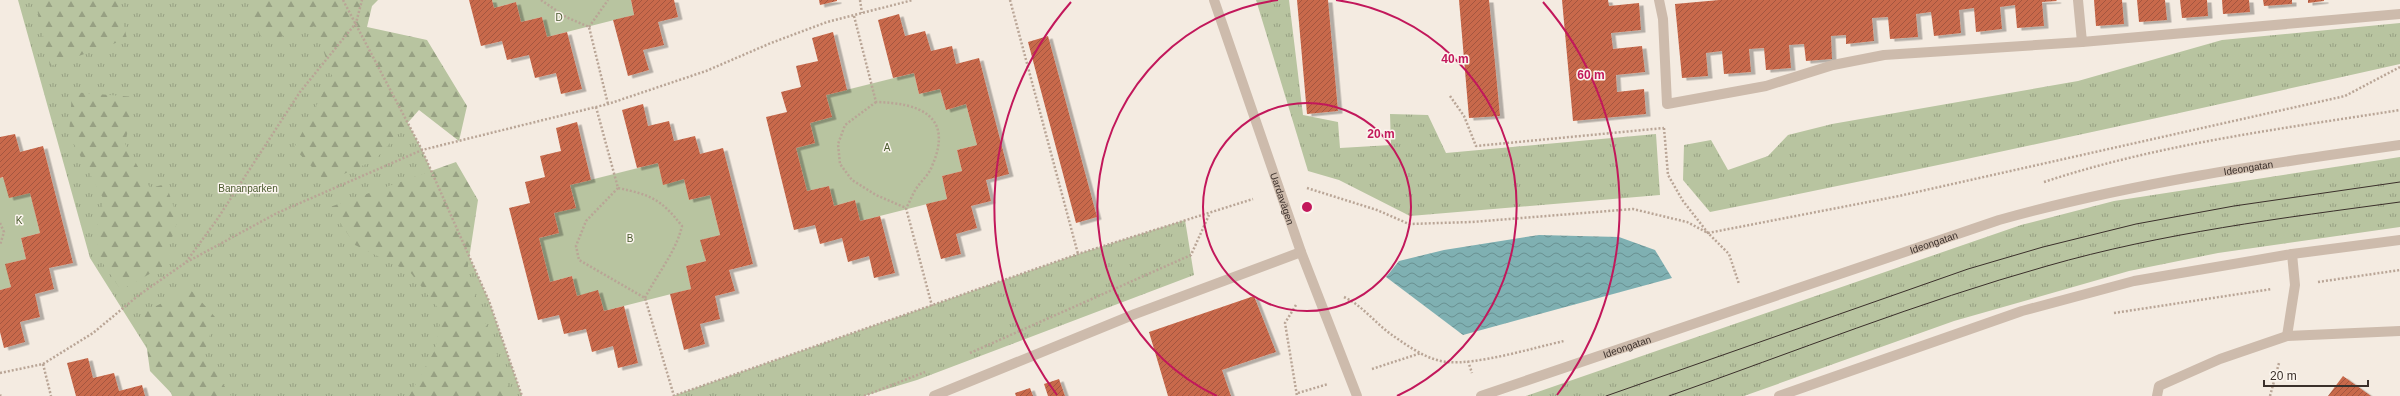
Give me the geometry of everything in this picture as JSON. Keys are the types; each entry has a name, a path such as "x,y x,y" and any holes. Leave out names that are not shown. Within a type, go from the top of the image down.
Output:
{"street":[{"name":"Uardavägen","path":"1214,0 1301,252 1357,396"},
{"path":"1659,0 1663,18 1667,104 1766,86 1833,65 1884,56 2082,42 2400,14"},
{"path":"2078,0 2082,42"},
{"name":"Ideongatan","path":"1481,396 1999,220 2065,202 2168,180 2400,145"},
{"path":"1778,396 2022,311 2134,281 2292,254 2400,240"},
{"path":"934,396 1135,314 1301,252"},
{"path":"2287,336 2295,285 2292,254"},
{"path":"2156,396 2159,386 2220,359 2287,336 2400,331"}],"path":[{"path":"344,0 422,150 489,301 522,396"},
{"path":"185,263 216,221 300,92 356,23 362,0"},
{"path":"541,0 566,17 589,27"},
{"path":"608,0 589,27 608,104"},
{"path":"860,0 862,13"},
{"path":"0,373 43,364 93,333 139,295 185,263 277,213 422,150 608,104 706,72 771,43 827,22 913,0"},
{"path":"1010,0 1078,254"},
{"path":"854,16 876,102"},
{"path":"1307,188 1377,210 1409,224 1472,222 1633,209 1687,222 1708,233 1899,196 2345,96 2400,67"},
{"path":"1450,96 1464,116 1476,146 1664,128 1668,175 1683,201 1708,233 1729,254 1740,287"},
{"path":"906,208 852,180 840,164 838,144 845,125 876,102 895,102 924,110 940,130 940,142 932,168 916,189 906,208 932,306"},
{"path":"596,107 618,188"},
{"path":"618,188 644,193 667,207 682,226 678,244 658,272 645,298 674,396 1078,254 1253,199"},
{"path":"618,188 586,221 576,246 579,260 645,298"},
{"path":"967,355 1191,255 1209,214"},
{"path":"0,223 4,232 0,245"},
{"path":"2133,309 2400,270"},
{"path":"1355,303 1390,334 1421,353 1446,362 1468,361"},
{"path":"1285,323 1297,396"},
{"path":"43,364 51,396"},
{"path":"864,396 931,370"}],"green space":[{"name":"Bananparken","path":"18,0 343,0 422,150 489,301 522,396 172,396 168,382 90,258"},
{"path":"35,0 118,0 127,39 50,66"},
{"path":"259,0 378,0 372,6 367,27 427,40 467,106 459,141 419,110 375,160 326,182 294,148 332,76 315,26 264,42 250,18"},
{"name":"D","path":"492,0 631,0 634,15 547,37 542,17 521,22 516,2 494,8"},
{"path":"1256,0 1289,0 1303,115 1338,122 1340,148 1391,145 1390,114 1428,115 1446,153 1656,134 1660,195 1410,216 1339,180 1308,171"},
{"path":"2400,23 2400,64 2142,121 1883,177 1710,212 1683,180 1684,145 1711,140 1728,170 1768,156 1788,135 1832,124 2078,81 2222,40"},
{"name":"A","path":"914,73 919,94 940,89 946,110 966,104 977,145 957,150 962,171 942,176 947,199 860,221 855,200 834,206 829,186 807,191 796,148 815,143 810,123 832,117 826,95"},
{"path":"72,92 135,97 125,144 150,188 166,184 178,220 162,267 121,290 100,259 95,234 104,200 69,135"},
{"path":"2400,157 2400,227 2218,253 2129,271 1954,321 1744,396 1526,396 2021,225 2114,201"},
{"path":"456,162 478,200 467,272 512,396 409,396 435,350 442,313 410,272 355,245 330,207"},
{"name":"B","path":"658,163 663,184 684,179 689,200 710,195 720,235 701,240 706,261 686,266 691,289 604,311 598,291 577,296 572,276 550,282 539,238 559,233 554,213 576,207 570,185"},
{"name":"K","path":"4,177 30,192 40,233 21,238 26,259 6,264 11,287 0,290 0,178"},
{"path":"1185,220 1194,275 917,380 864,396 673,396 1078,254"},
{"path":"190,289 215,317 204,355 231,396 174,396 150,371 142,313"}],"water":[{"path":"1539,235 1619,237 1655,250 1672,278 1463,335 1386,277 1399,261 1444,250"}],"building":[{"path":"469,0 492,0 494,8 516,2 521,22 542,17 547,37 567,32 582,89 561,94 556,73 535,78 529,55 507,60 502,41 481,46"},
{"path":"631,0 674,0 678,17 658,22 664,45 643,50 649,70 628,76 613,20 634,15"},
{"path":"819,0 837,0 837,1 820,5"},
{"path":"1297,0 1328,0 1338,111 1307,114"},
{"path":"1459,0 1489,0 1500,116 1469,118"},
{"path":"1562,0 1608,0 1609,6 1639,3 1641,30 1611,33 1613,49 1642,46 1645,72 1616,75 1617,92 1644,89 1646,114 1573,121"},
{"path":"1719,0 2057,1 2042,2 2044,26 2017,28 2015,5 2000,7 2002,29 1976,32 1974,8 1959,10 1961,33 1934,36 1931,12 1916,14 1918,37 1890,39 1888,17 1872,18 1874,41 1846,44 1846,35 1831,36 1832,59 1806,61 1804,44 1789,45 1791,68 1766,70 1764,48 1749,49 1751,72 1724,74 1722,51 1706,53 1708,76 1682,78 1675,4"},
{"path":"2094,0 2122,0 2124,24 2096,26"},
{"path":"2137,0 2165,0 2167,20 2139,22"},
{"path":"2180,0 2207,0 2208,16 2182,18"},
{"path":"2222,0 2249,0 2250,12 2223,14"},
{"path":"2263,0 2292,0 2292,4 2264,6"},
{"path":"2308,0 2324,0 2324,1 2308,3"},
{"path":"899,14 905,36 925,31 931,51 952,46 956,64 979,58 1009,174 986,180 991,201 971,206 977,228 956,234 961,254 941,259 926,204 947,199 942,176 962,171 957,150 977,145 966,104 946,110 940,89 919,94 914,73 893,78 878,20"},
{"path":"833,32 847,90 826,95 832,117 810,123 815,143 796,148 807,191 829,186 834,206 855,200 860,221 880,216 895,273 874,278 869,256 848,262 842,238 820,244 815,225 794,230 766,117 787,112 781,92 801,87 796,66 818,61 812,38"},
{"path":"1048,36 1097,217 1076,223 1028,42"},
{"path":"643,104 648,126 669,121 674,141 695,136 700,154 723,148 753,264 729,270 735,291 715,296 720,319 700,324 705,344 684,350 670,294 691,289 686,266 706,261 700,240 720,235 710,195 689,200 684,179 663,185 658,163 637,168 622,110"},
{"path":"577,122 591,180 570,185 576,208 554,213 559,233 539,238 550,282 572,276 577,296 598,290 604,311 624,306 638,363 618,368 613,346 592,352 586,329 564,334 559,315 538,320 509,208 530,203 525,182 545,177 540,156 561,151 556,128"},
{"path":"15,134 20,152 43,146 73,263 49,268 54,289 35,294 40,317 20,322 25,342 4,348 0,332 0,290 11,287 5,264 26,259 21,238 40,233 30,193 9,198 3,177 0,178 0,137"},
{"path":"1254,296 1276,352 1222,370 1231,396 1168,396 1149,332"},
{"path":"88,358 93,378 114,373 119,391 142,385 145,396 76,396 67,363"},
{"path":"2343,376 2371,396 2328,396"},
{"path":"1059,379 1065,396 1048,396 1044,384"},
{"path":"1030,388 1033,396 1016,396 1015,393"}],"tram line":[{"path":"1606,396 1968,269 2043,247 2136,224 2234,206 2400,182"},
{"path":"1669,396 1904,311 1999,280 2090,254 2178,235 2311,214 2400,202"}]}
